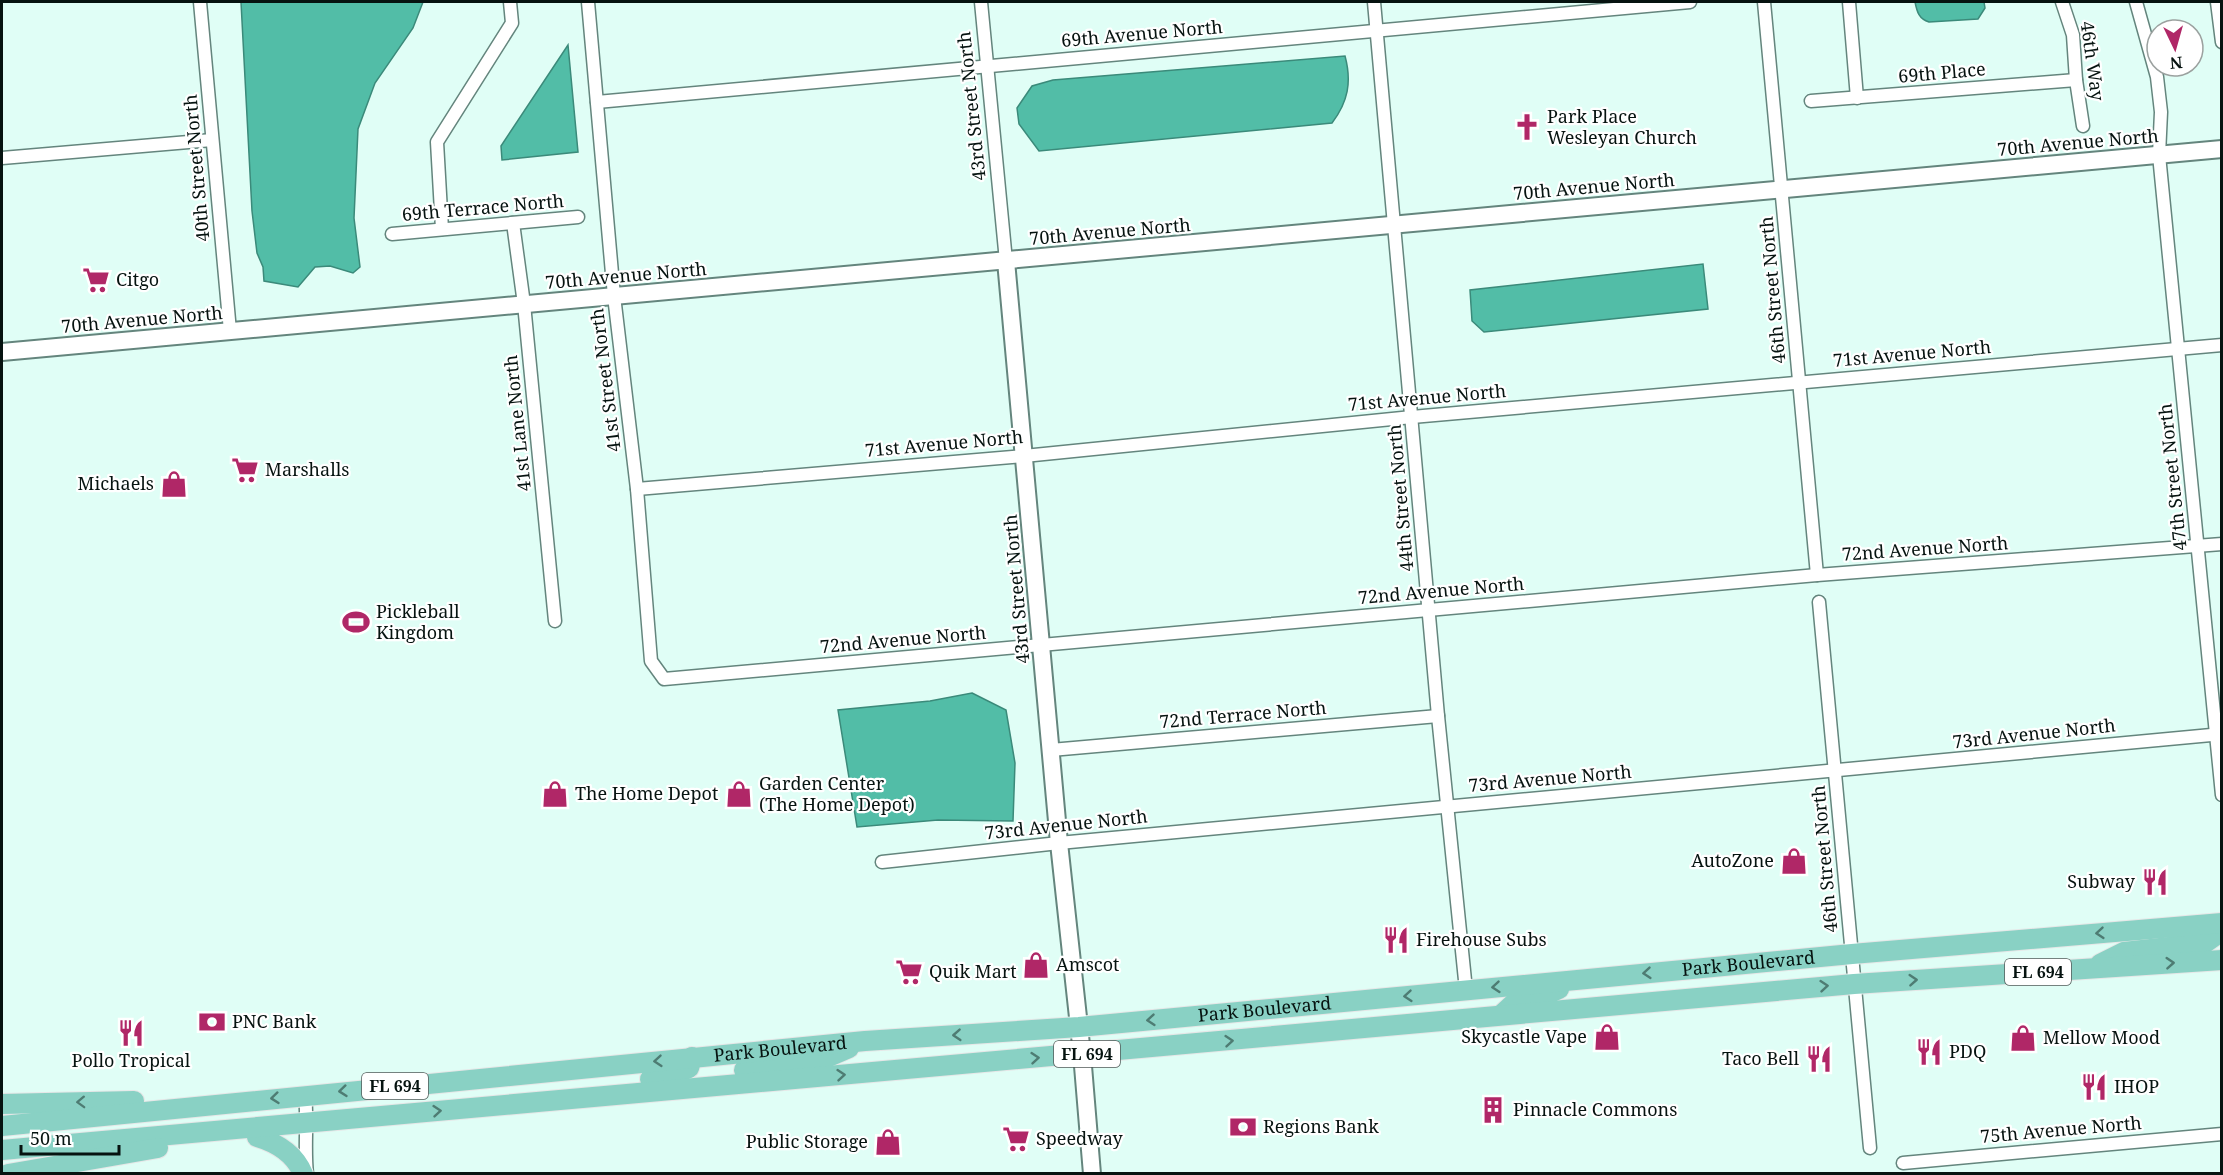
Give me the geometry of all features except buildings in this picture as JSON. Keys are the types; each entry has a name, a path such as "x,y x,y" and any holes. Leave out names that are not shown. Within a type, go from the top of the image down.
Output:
{"main road":[{"name":"Park Boulevard","path":"305,1095 865,1041 1079,1027 1852,954 2222,922"},
{"path":"2093,968 2124,952 2205,944 2222,931"},
{"name":"Park Boulevard","path":"308,1123 1854,984 2222,960"},
{"path":"1501,1016 1515,1002 1546,995 1558,990 1567,981"},
{"path":"1403,1025 1415,1014 1451,1006 1461,1000 1466,990"},
{"path":"701,1087 700,1080 712,1074 812,1064 865,1041"},
{"path":"480,1107 517,1092 669,1078 689,1068 692,1057"},
{"name":"FL 694","path":"2,1126 305,1095"},
{"path":"2,1104 245,1101"},
{"path":"8,1173 168,1147 284,1134 308,1123"},
{"name":"FL 694","path":"2,1150 308,1123"},
{"path":"257,1137 282,1149 300,1165 305,1173"}],"street":[{"name":"40th Street North","path":"200,2 230,331"},
{"path":"442,229 436,142 512,23 510,2"},
{"name":"41st Street North","path":"588,2 614,296 637,489 651,661 664,679"},
{"name":"43rd Street North","path":"981,2 1092,1173"},
{"name":"44th Street North","path":"1374,2 1437,716 1466,990"},
{"name":"69th Avenue North","path":"597,102 1690,2"},
{"name":"46th Street North","path":"1764,2 1818,575"},
{"path":"1849,2 1857,98"},
{"name":"46th Way","path":"2062,2 2073,35 2076,80 2083,126"},
{"name":"47th Street North","path":"2136,2 2157,77 2161,112 2159,155 2218,734 2222,795"},
{"path":"2217,2 2222,42"},
{"name":"69th Place","path":"1811,101 2076,80"},
{"path":"2,158 213,140"},
{"name":"70th Avenue North","path":"2,352 2222,149"},
{"name":"69th Terrace North","path":"392,234 578,217"},
{"name":"41st Lane North","path":"513,222 524,304 555,621"},
{"name":"71st Avenue North","path":"637,489 1024,456 1412,417 2222,345"},
{"name":"72nd Avenue North","path":"664,679 1818,575 2222,544"},
{"name":"46th Street North","path":"1819,602 1870,1148"},
{"name":"72nd Terrace North","path":"1051,750 1437,716"},
{"name":"73rd Avenue North","path":"882,862 1059,843 2218,734"},
{"path":"305,1095 308,1123 304,1145 305,1173"},
{"name":"75th Avenue North","path":"1903,1163 2222,1134"}],"shaded area":[{"path":"241,2 423,2 413,28 375,83 358,129 354,218 360,267 353,273 330,266 315,267 298,287 264,281 263,267 257,253 252,211"},
{"path":"1915,2 1984,2 1985,8 1978,19 1929,22 1919,15"},
{"path":"568,45 578,152 502,160 501,146"},
{"path":"1345,56 1348,74 1347,91 1342,107 1332,123 1039,151 1019,124 1017,108 1032,86 1053,80"},
{"path":"1703,264 1708,309 1484,332 1472,321 1470,290"},
{"path":"972,693 1006,710 1015,763 1013,821 938,820 857,827 838,710 930,701"}],"place":[{"name":"Park Place Wesleyan Church","path":"1527,127"},
{"name":"Citgo","path":"96,280"},
{"name":"Marshalls","path":"245,470"},
{"name":"Michaels","path":"174,484"},
{"name":"Pickleball Kingdom","path":"356,622"},
{"name":"The Home Depot","path":"555,794"},
{"name":"Garden Center (The Home Depot)","path":"739,794"},
{"name":"AutoZone","path":"1794,861"},
{"name":"Subway","path":"2155,882"},
{"name":"Firehouse Subs","path":"1396,940"},
{"name":"Amscot","path":"1036,965"},
{"name":"Quik Mart","path":"909,972"},
{"name":"PNC Bank","path":"212,1022"},
{"name":"Pollo Tropical","path":"131,1033"},
{"name":"Skycastle Vape","path":"1607,1037"},
{"name":"Mellow Mood","path":"2023,1038"},
{"name":"PDQ","path":"1929,1052"},
{"name":"Taco Bell","path":"1819,1059"},
{"name":"IHOP","path":"2094,1087"},
{"name":"Pinnacle Commons","path":"1493,1110"},
{"name":"Regions Bank","path":"1243,1127"},
{"name":"Speedway","path":"1016,1139"},
{"name":"Public Storage","path":"888,1142"}]}
